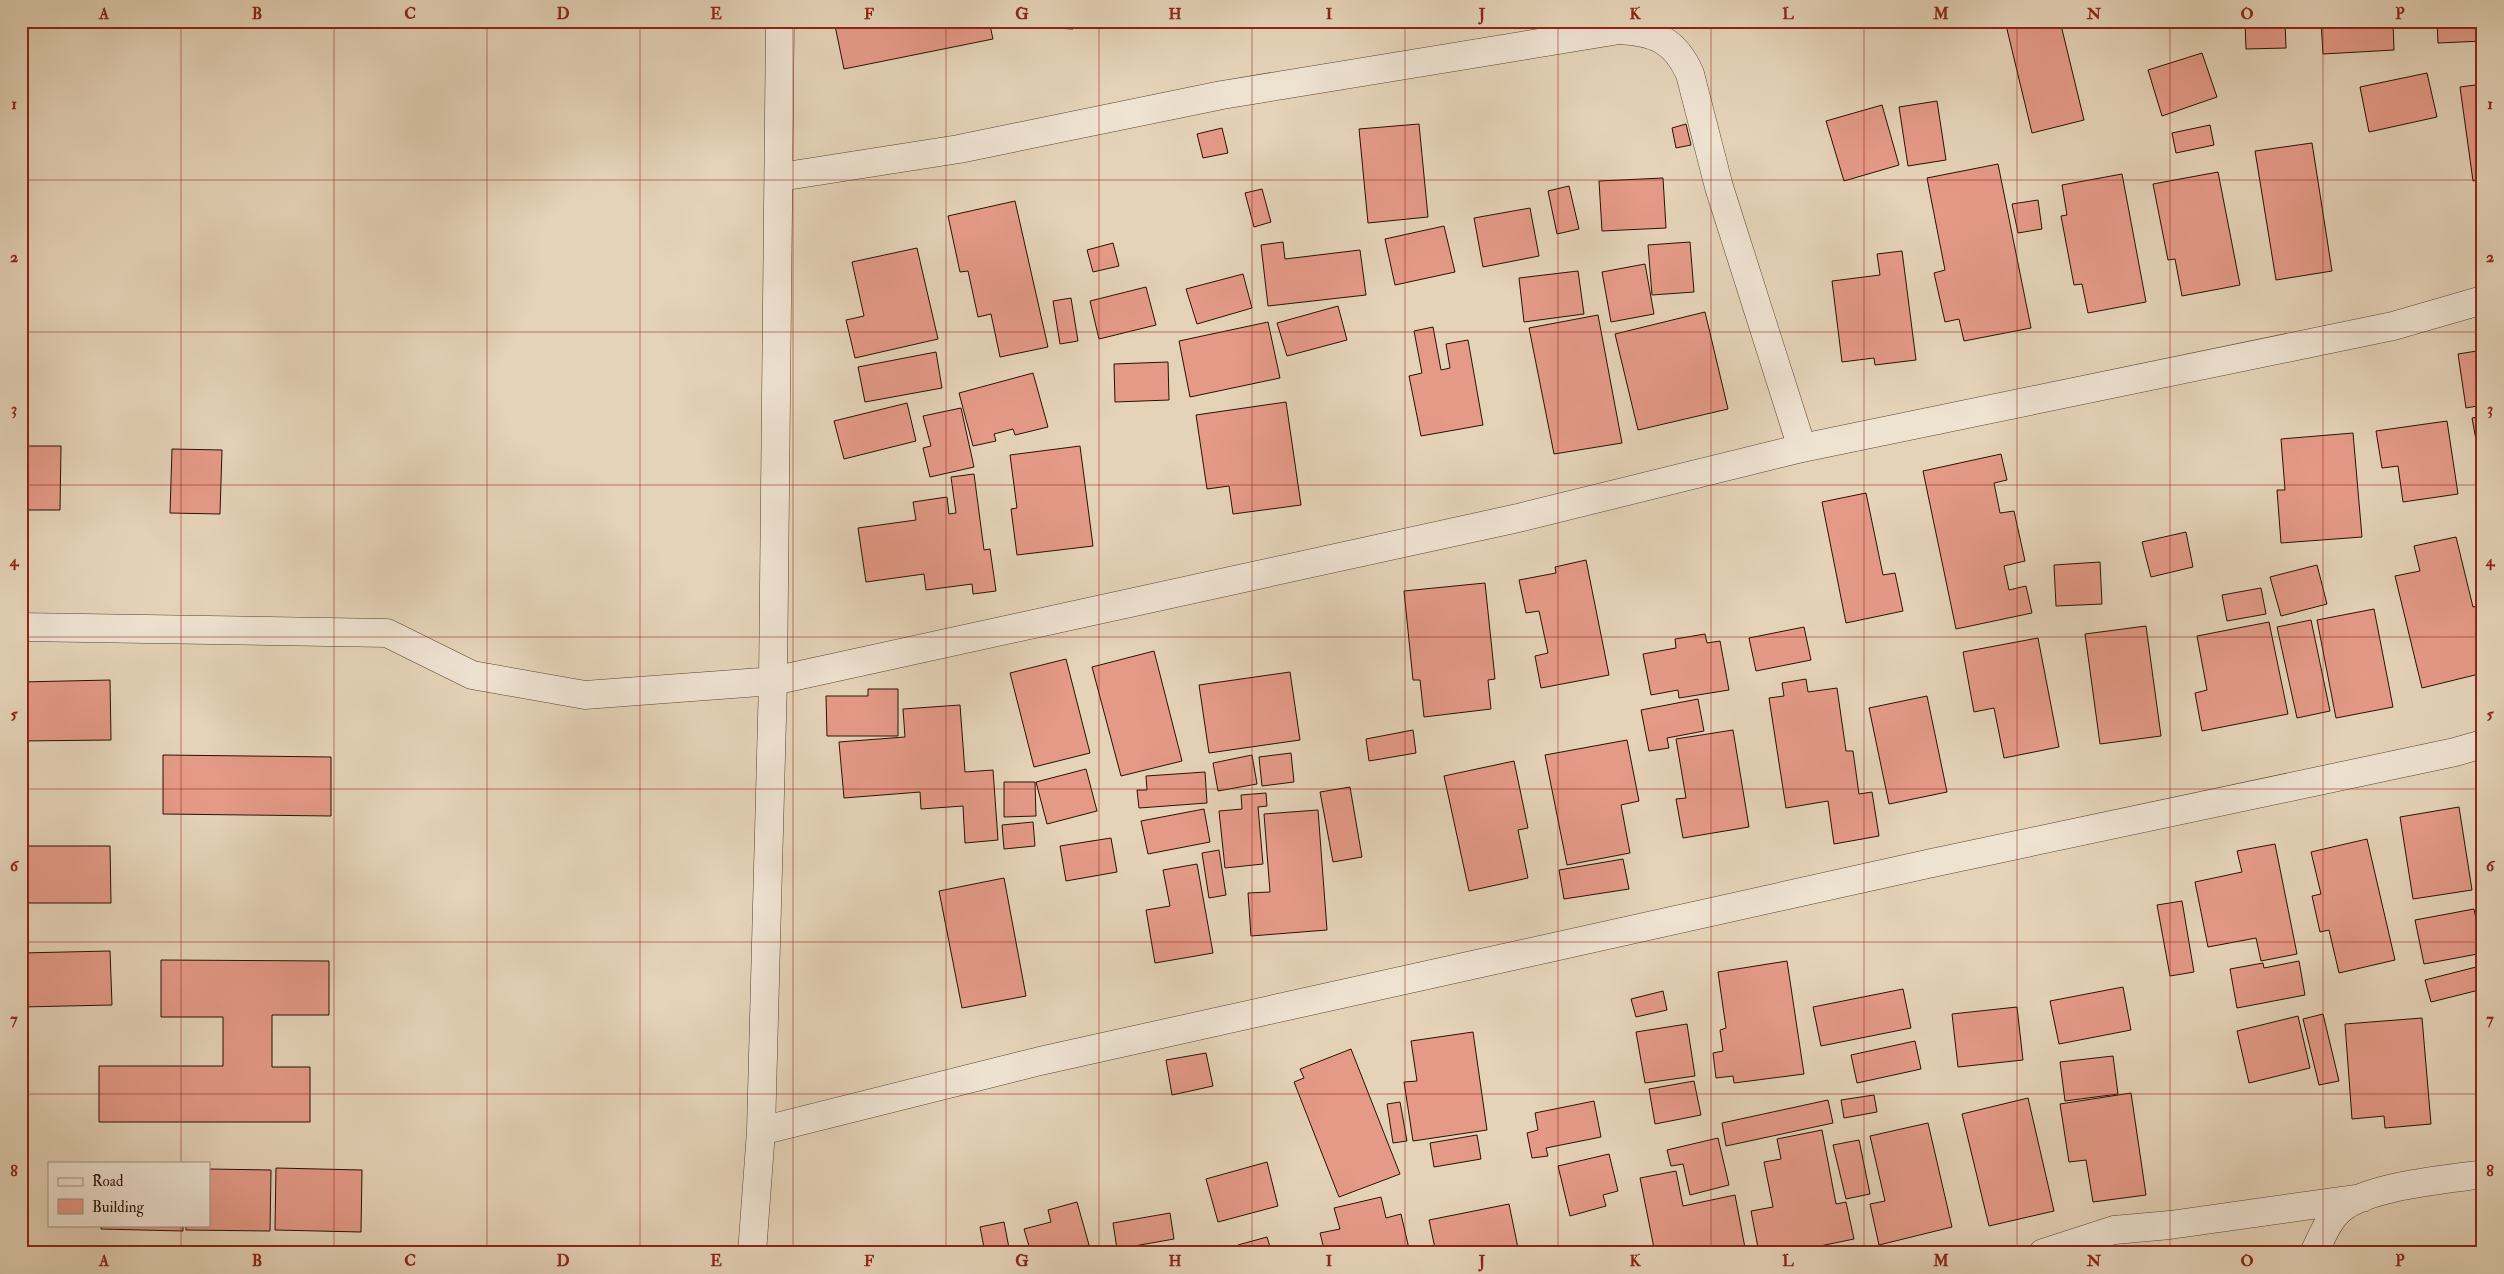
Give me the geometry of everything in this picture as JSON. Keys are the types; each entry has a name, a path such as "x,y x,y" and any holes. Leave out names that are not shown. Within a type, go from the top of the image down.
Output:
{"street":[{"path":"752,1253 761,1132 773,681 780,177 780,21"},
{"path":"780,177 959,149 1222,95 1619,30 1642,32 1665,40 1682,57 1690,74 1719,187 1802,448"},
{"path":"21,628 387,633 472,675 585,695 773,681 1518,518 1802,448 2393,326 2483,300"},
{"path":"761,1132 1040,1061 1913,867 2455,752 2483,744"},
{"path":"2043,1253 2114,1230 2170,1225 2362,1198 2392,1189 2483,1174"},
{"path":"2314,1253 2330,1220 2343,1208 2362,1198"}],"building":[{"path":"834,21 989,21 993,39 844,69"},
{"path":"1025,21 1073,21 1073,29 1024,26"},
{"path":"2005,21 2060,21 2084,120 2032,133"},
{"path":"2245,21 2285,21 2286,48 2246,49"},
{"path":"2321,21 2393,21 2394,50 2323,54"},
{"path":"2437,21 2483,21 2483,41 2438,43"},
{"path":"2202,53 2217,97 2162,116 2148,70"},
{"path":"2427,73 2437,117 2369,132 2360,87"},
{"path":"2483,84 2483,179 2473,181 2460,87"},
{"path":"1937,101 1946,160 1908,166 1899,107"},
{"path":"1882,105 1899,165 1844,181 1826,121"},
{"path":"1419,124 1428,217 1368,223 1359,129"},
{"path":"1686,124 1691,145 1676,148 1672,128"},
{"path":"2210,125 2214,145 2176,153 2172,133"},
{"path":"1222,128 1228,153 1203,158 1197,134"},
{"path":"2312,143 2332,271 2276,280 2255,151"},
{"path":"1998,164 2031,328 1964,341 1959,319 1945,322 1934,273 1945,270 1927,178"},
{"path":"2218,172 2240,285 2182,296 2175,259 2168,260 2153,184"},
{"path":"2122,174 2146,302 2088,313 2082,284 2074,285 2061,216 2067,215 2062,185"},
{"path":"1663,178 1666,228 1602,231 1599,181"},
{"path":"1569,186 1579,229 1557,234 1548,191"},
{"path":"1262,189 1271,222 1254,227 1245,193"},
{"path":"2038,200 2042,229 2018,233 2012,204"},
{"path":"1015,201 1048,347 1000,357 991,314 978,317 968,271 960,272 948,216"},
{"path":"1530,208 1539,256 1483,267 1474,218"},
{"path":"1444,226 1455,272 1395,285 1385,239"},
{"path":"1283,242 1285,259 1360,250 1366,295 1268,306 1261,245"},
{"path":"1690,242 1694,292 1652,295 1648,245"},
{"path":"1113,243 1119,266 1093,272 1087,250"},
{"path":"917,248 938,339 855,358 846,320 864,316 852,262"},
{"path":"1902,251 1916,360 1875,365 1874,358 1842,362 1832,281 1880,275 1877,254"},
{"path":"1645,264 1654,314 1611,322 1602,272"},
{"path":"1578,271 1584,314 1524,322 1519,278"},
{"path":"1243,274 1252,308 1197,324 1186,289"},
{"path":"1146,287 1156,325 1099,339 1090,301"},
{"path":"1071,298 1078,341 1060,344 1053,301"},
{"path":"1338,306 1347,340 1287,356 1277,323"},
{"path":"1705,312 1728,409 1638,430 1615,334"},
{"path":"1598,315 1622,443 1554,454 1529,328"},
{"path":"1268,322 1280,378 1190,397 1179,341"},
{"path":"1433,327 1441,370 1450,368 1446,344 1468,340 1483,425 1421,436 1409,376 1422,373 1414,331"},
{"path":"2483,350 2483,405 2466,408 2458,354"},
{"path":"936,352 942,388 865,402 858,367"},
{"path":"1168,362 1169,400 1115,402 1114,364"},
{"path":"1033,373 1048,427 1015,435 1013,429 994,434 996,441 973,446 959,393"},
{"path":"1286,402 1301,505 1233,514 1229,486 1207,489 1196,415"},
{"path":"907,403 916,441 844,459 834,421"},
{"path":"961,408 974,467 930,477 923,448 931,446 923,416"},
{"path":"2483,416 2483,462 2480,462 2472,418"},
{"path":"2447,421 2458,494 2403,502 2398,466 2382,468 2376,431"},
{"path":"2353,433 2362,537 2281,543 2277,490 2285,490 2281,439"},
{"path":"21,446 61,446 60,510 21,510"},
{"path":"1080,446 1093,546 1017,555 1011,509 1017,508 1010,455"},
{"path":"172,449 222,450 220,514 170,513"},
{"path":"2001,454 2007,480 1994,483 2000,513 2014,511 2025,561 2004,566 2009,590 2026,586 2032,613 1956,629 1923,471"},
{"path":"974,474 984,550 990,549 996,591 973,594 972,584 926,590 924,574 866,582 858,528 916,520 913,502 947,497 949,514 956,513 951,477"},
{"path":"1866,493 1883,575 1895,573 1903,611 1846,623 1822,502"},
{"path":"2186,532 2193,567 2151,577 2142,542"},
{"path":"2456,537 2473,607 2483,605 2483,673 2422,688 2395,576 2420,571 2414,546"},
{"path":"1586,560 1609,675 1541,688 1535,656 1548,653 1539,611 1526,613 1519,580 1556,573 1555,567"},
{"path":"2100,562 2102,604 2056,606 2054,565"},
{"path":"2317,565 2327,604 2281,616 2270,577"},
{"path":"1485,583 1495,679 1488,680 1491,709 1424,717 1420,680 1413,680 1404,591"},
{"path":"2261,588 2266,614 2227,621 2222,595"},
{"path":"2374,609 2393,707 2336,718 2317,620"},
{"path":"2311,620 2330,711 2297,718 2277,627"},
{"path":"2269,622 2288,714 2202,731 2195,693 2207,690 2197,636"},
{"path":"2146,626 2161,736 2100,744 2085,634"},
{"path":"1804,627 1811,660 1756,671 1749,638"},
{"path":"1705,634 1707,643 1720,641 1729,690 1679,698 1678,690 1651,695 1643,654 1676,648 1675,639"},
{"path":"2038,638 2059,747 2004,758 1994,708 1974,712 1963,652"},
{"path":"1154,651 1182,761 1121,776 1092,667"},
{"path":"1066,659 1090,753 1034,767 1010,673"},
{"path":"1290,672 1300,740 1209,753 1199,685"},
{"path":"1806,679 1808,692 1837,688 1846,751 1853,751 1859,794 1872,792 1879,836 1834,844 1828,801 1786,808 1769,698 1784,696 1782,683"},
{"path":"110,680 111,740 21,741 21,682"},
{"path":"868,689 898,689 898,736 827,736 826,696 868,696"},
{"path":"1927,696 1947,792 1889,804 1869,708"},
{"path":"1698,699 1704,731 1667,738 1669,748 1649,751 1641,710"},
{"path":"960,705 965,772 993,770 998,840 965,843 963,806 921,809 920,792 844,798 839,742 905,737 903,709"},
{"path":"1413,730 1416,753 1369,761 1366,739"},
{"path":"1733,730 1749,827 1683,838 1676,799 1686,798 1676,739"},
{"path":"1627,740 1639,801 1621,805 1630,853 1567,865 1545,755"},
{"path":"1291,753 1294,782 1262,786 1259,757"},
{"path":"163,755 331,757 331,816 163,814"},
{"path":"1252,755 1257,784 1218,791 1213,763"},
{"path":"1514,761 1528,828 1518,830 1528,878 1469,891 1444,776"},
{"path":"1086,769 1097,811 1047,824 1036,782"},
{"path":"1205,772 1207,803 1139,808 1137,790 1147,790 1146,776"},
{"path":"1004,782 1035,782 1036,816 1004,817"},
{"path":"1350,787 1362,857 1333,862 1320,792"},
{"path":"1266,793 1267,806 1258,807 1263,864 1225,868 1219,811 1242,809 1241,795"},
{"path":"2459,807 2472,890 2413,899 2400,817"},
{"path":"1204,809 1210,842 1148,854 1141,821"},
{"path":"1318,810 1327,930 1251,936 1248,893 1270,892 1264,814"},
{"path":"1033,822 1035,846 1004,849 1002,825"},
{"path":"1111,838 1117,872 1066,881 1060,846"},
{"path":"2367,839 2395,960 2339,973 2329,930 2320,932 2312,896 2321,894 2311,852"},
{"path":"2275,844 2297,954 2261,961 2256,938 2208,947 2195,882 2242,872 2237,851"},
{"path":"21,846 110,846 111,903 21,903"},
{"path":"1219,850 1226,895 1209,898 1202,853"},
{"path":"1623,859 1629,889 1564,899 1559,870"},
{"path":"1197,864 1213,953 1155,963 1146,910 1170,906 1163,870"},
{"path":"1004,878 1026,996 962,1008 939,891"},
{"path":"2182,901 2194,972 2170,976 2157,905"},
{"path":"2474,909 2483,953 2424,964 2415,920"},
{"path":"110,951 112,1005 21,1007 21,953"},
{"path":"161,960 329,961 329,1015 272,1015 272,1067 310,1067 310,1122 99,1122 99,1066 223,1066 223,1017 161,1017"},
{"path":"1787,961 1804,1074 1734,1083 1733,1076 1716,1078 1713,1053 1723,1051 1720,1030 1726,1028 1718,972"},
{"path":"2299,961 2305,995 2237,1008 2230,969 2263,963 2264,968"},
{"path":"2480,966 2483,989 2431,1002 2425,980"},
{"path":"2123,987 2131,1030 2059,1044 2050,1001"},
{"path":"1903,989 1911,1028 1821,1046 1813,1007"},
{"path":"1663,991 1667,1010 1636,1017 1631,999"},
{"path":"2017,1007 2023,1060 1958,1067 1952,1014"},
{"path":"2323,1014 2339,1081 2319,1085 2303,1019"},
{"path":"2298,1016 2310,1068 2249,1083 2237,1031"},
{"path":"2422,1018 2431,1124 2385,1128 2384,1116 2352,1119 2345,1024"},
{"path":"1687,1024 1695,1076 1645,1083 1636,1032"},
{"path":"1473,1032 1487,1130 1413,1141 1404,1082 1417,1081 1411,1041"},
{"path":"1915,1041 1921,1069 1857,1083 1851,1055"},
{"path":"1351,1049 1400,1174 1339,1197 1294,1082 1304,1078 1300,1069"},
{"path":"1206,1053 1213,1086 1172,1095 1166,1060"},
{"path":"2113,1056 2118,1094 2065,1101 2060,1062"},
{"path":"1694,1081 1701,1115 1655,1124 1649,1089"},
{"path":"2131,1093 2146,1195 2093,1202 2086,1160 2069,1162 2060,1104"},
{"path":"1874,1095 1877,1112 1844,1118 1841,1100"},
{"path":"2028,1098 2054,1211 1989,1226 1962,1114"},
{"path":"1828,1100 1833,1123 1726,1146 1722,1123"},
{"path":"1594,1101 1601,1137 1546,1148 1548,1156 1532,1158 1527,1133 1538,1130 1535,1113"},
{"path":"1400,1102 1407,1141 1393,1143 1387,1104"},
{"path":"1928,1123 1952,1227 1879,1245 1870,1204 1885,1201 1870,1136"},
{"path":"1822,1130 1836,1204 1846,1202 1854,1239 1786,1253 1759,1253 1751,1211 1773,1207 1764,1162 1781,1159 1777,1139"},
{"path":"1477,1135 1481,1159 1434,1167 1430,1143"},
{"path":"1718,1138 1729,1185 1690,1195 1683,1164 1671,1166 1667,1150"},
{"path":"1859,1140 1870,1194 1846,1199 1833,1145"},
{"path":"1609,1154 1618,1191 1603,1195 1606,1206 1570,1216 1558,1166"},
{"path":"1267,1162 1278,1206 1218,1222 1206,1179"},
{"path":"276,1168 362,1170 361,1232 275,1230"},
{"path":"210,1169 271,1170 270,1231 186,1230 186,1226 210,1226"},
{"path":"1676,1171 1683,1206 1735,1195 1746,1253 1713,1253 1713,1249 1695,1253 1655,1253 1640,1178"},
{"path":"1381,1197 1386,1218 1401,1214 1410,1253 1325,1253 1320,1233 1340,1229 1334,1208"},
{"path":"1077,1202 1089,1245 1062,1253 1031,1253 1024,1229 1051,1222 1048,1210"},
{"path":"1509,1204 1519,1253 1436,1253 1429,1220"},
{"path":"1170,1213 1174,1239 1117,1249 1113,1223"},
{"path":"1004,1222 1010,1253 985,1253 980,1227"},
{"path":"101,1226 183,1226 183,1231 101,1229"},
{"path":"1267,1237 1272,1253 1240,1253 1238,1245"},
{"path":"1825,1249 1826,1253 1794,1253"}]}
